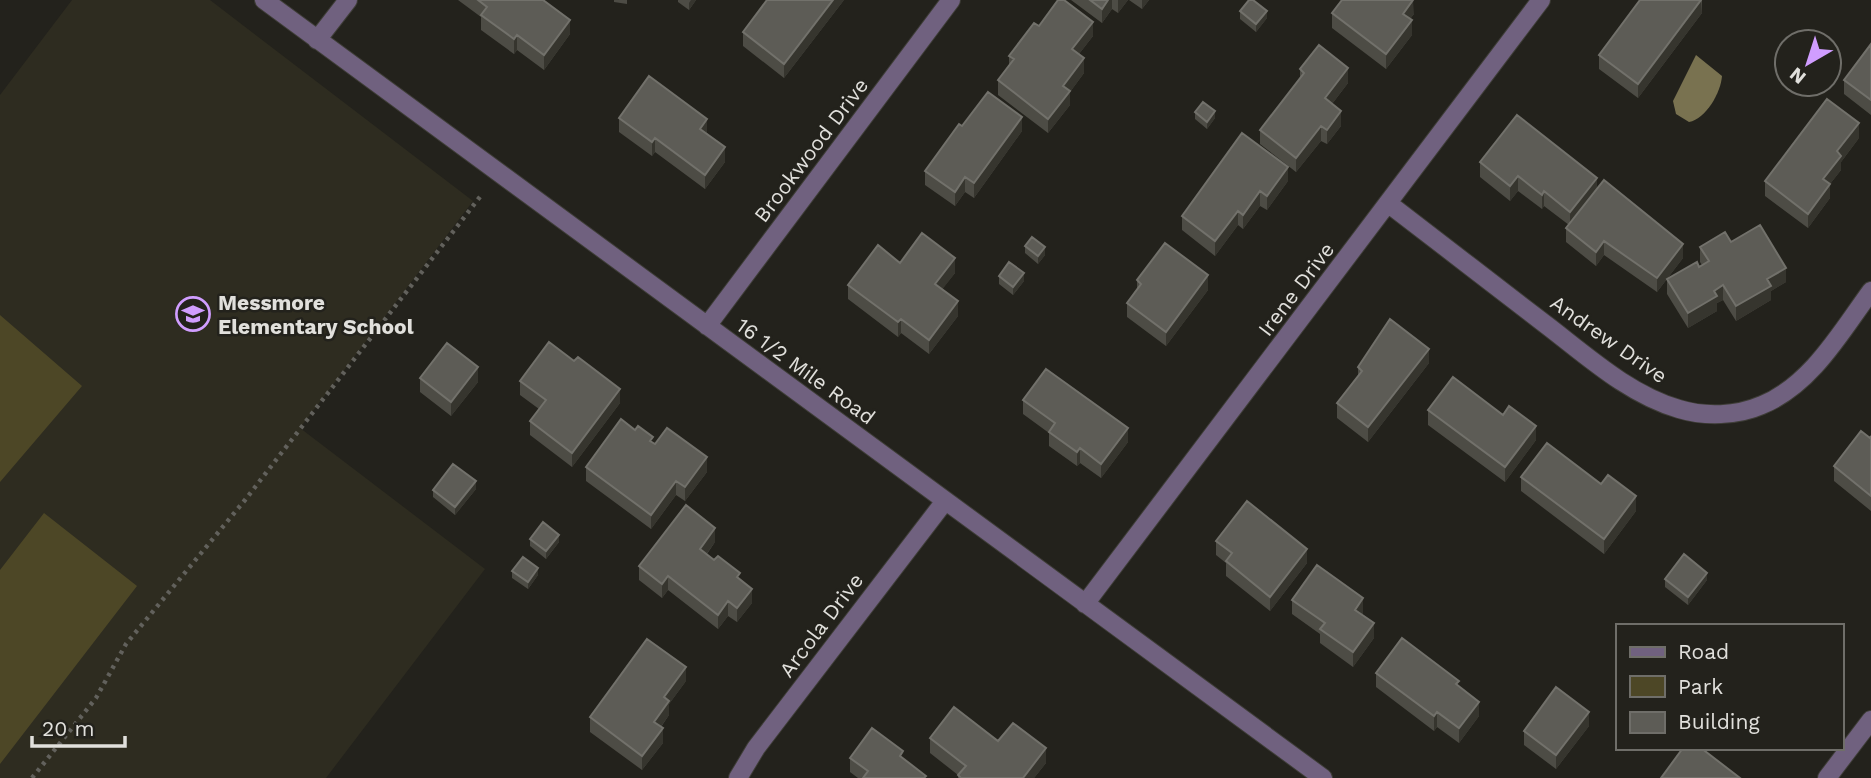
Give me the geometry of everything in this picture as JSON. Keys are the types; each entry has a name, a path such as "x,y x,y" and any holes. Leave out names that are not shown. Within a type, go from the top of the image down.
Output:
{"street":[{"name":"16 1/2 Mile Road","path":"264,0 1323,778"},
{"path":"317,40 348,0"},
{"name":"Brookwood Drive","path":"707,326 951,0"},
{"name":"Irene Drive","path":"1085,604 1541,0"},
{"name":"Andrew Drive","path":"1389,204 1604,369 1657,401 1702,414 1736,412 1761,406 1784,394 1828,349 1871,291"},
{"name":"Arcola Drive","path":"738,778 756,748 945,501"},
{"path":"1827,778 1871,720"}],"path":[{"path":"32,778 96,698 126,644 245,500 482,193"}],"shaded area":[{"name":"Messmore Elementary School","path":"72,0 210,0 473,201 300,428 485,569 326,778 0,778 0,95"},
{"path":"1696,55 1722,76 1712,104 1701,116 1689,122 1676,114 1673,101"}],"green space":[{"path":"0,315 82,386 0,482"},
{"path":"44,513 137,586 0,764 0,570"}],"building":[{"path":"478,0 543,0 570,20 544,55 517,35 514,39 481,15 487,7"},
{"path":"767,0 833,0 784,64 743,32"},
{"path":"1058,0 1064,0 1093,22 1072,49 1084,58 1063,86 1070,91 1048,119 998,80 1014,59 1009,56 1034,23 1039,26"},
{"path":"1090,0 1108,0 1102,9"},
{"path":"1249,0 1267,11 1256,24 1240,11"},
{"path":"1342,0 1413,0 1403,14 1412,20 1386,54 1332,13"},
{"path":"1640,0 1701,0 1638,84 1599,55"},
{"path":"1871,44 1871,100 1844,80"},
{"path":"1319,45 1348,68 1325,98 1341,111 1327,130 1321,126 1296,158 1260,130 1304,73 1300,69"},
{"path":"649,76 707,119 700,129 725,147 705,175 655,138 652,142 619,118"},
{"path":"988,92 1022,117 974,183 965,177 955,192 925,171 959,124 962,126"},
{"path":"1827,99 1859,123 1837,151 1841,156 1823,179 1830,184 1808,214 1765,181"},
{"path":"1203,102 1215,111 1207,122 1195,112"},
{"path":"1517,115 1597,178 1570,212 1544,191 1542,195 1518,176 1510,186 1480,162"},
{"path":"1242,133 1288,167 1267,196 1260,191 1243,215 1238,211 1215,241 1182,216"},
{"path":"1604,180 1683,244 1657,278 1604,241 1596,252 1566,228"},
{"path":"1760,225 1786,268 1767,279 1771,286 1736,306 1723,285 1714,291 1717,296 1688,313 1667,279 1697,262 1699,267 1709,261 1700,247 1725,232 1731,242"},
{"path":"922,233 955,258 935,284 958,301 929,340 901,319 898,322 848,285 878,245 900,263"},
{"path":"1032,237 1045,247 1038,256 1025,246"},
{"path":"1165,243 1208,275 1166,332 1127,303 1141,284 1137,280"},
{"path":"1009,262 1024,273 1013,287 999,276"},
{"path":"1390,319 1429,349 1368,427 1337,403 1362,371 1358,367"},
{"path":"549,342 574,361 578,357 620,389 572,453 530,421 546,400 520,381"},
{"path":"447,343 478,367 451,402 420,378"},
{"path":"1046,369 1128,428 1101,464 1080,448 1077,452 1049,432 1055,423 1023,400"},
{"path":"1453,377 1503,415 1509,406 1536,426 1505,467 1428,410"},
{"path":"621,419 635,430 638,426 653,437 650,441 655,444 667,428 707,457 685,487 676,481 651,515 586,467"},
{"path":"1861,431 1870,438 1871,436 1871,496 1834,466"},
{"path":"1547,443 1601,484 1608,475 1636,496 1604,539 1521,477"},
{"path":"453,464 476,481 455,507 433,490"},
{"path":"1247,501 1307,549 1270,597 1226,561 1232,553 1216,541"},
{"path":"686,505 715,528 700,549 714,560 718,556 740,573 737,577 752,589 737,608 728,601 718,615 668,576 662,584 639,566"},
{"path":"543,522 559,535 546,551 530,539"},
{"path":"1684,554 1707,573 1688,597 1665,579"},
{"path":"523,557 538,568 528,582 512,571"},
{"path":"1317,565 1363,598 1355,610 1374,623 1353,652 1320,629 1325,623 1292,600"},
{"path":"1402,638 1459,681 1456,684 1479,702 1459,728 1437,712 1434,716 1376,673"},
{"path":"647,639 686,667 664,697 669,701 654,722 663,728 642,756 590,717"},
{"path":"1556,687 1589,712 1556,755 1524,731"},
{"path":"954,707 998,741 1013,723 1046,748 1023,778 961,778 958,775 966,766 930,738"},
{"path":"872,728 903,751 900,756 926,776 863,778 868,771 850,758"},
{"path":"1682,750 1704,750 1740,778 1661,778"}],"place":[{"name":"Messmore Elementary School","path":"193,314"}]}
